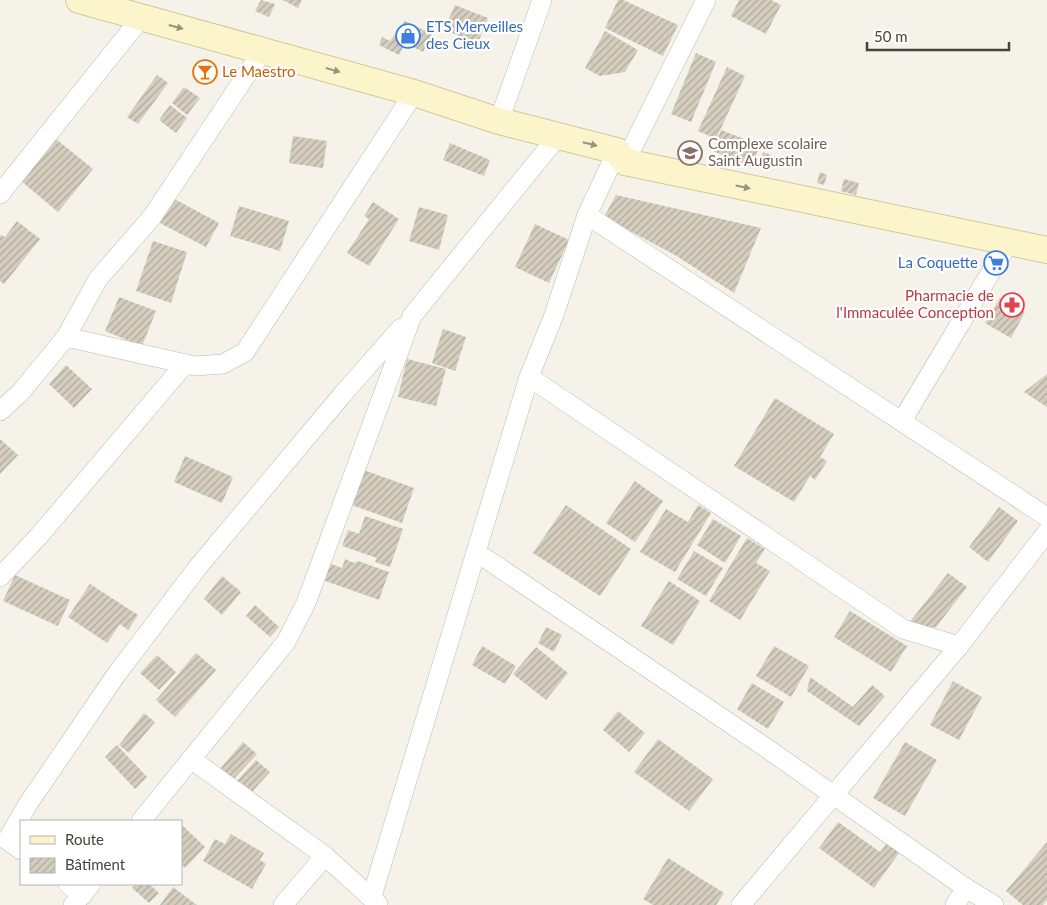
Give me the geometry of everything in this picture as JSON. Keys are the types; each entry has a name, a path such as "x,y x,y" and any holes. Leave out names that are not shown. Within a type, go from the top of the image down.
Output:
{"main road":[{"path":"79,0 414,93 499,121 558,136 621,156 1047,250"}],"street":[{"path":"499,121 542,0"},
{"path":"190,759 325,856 375,901 476,552 529,377 554,315 587,215 706,0"},
{"path":"0,194 141,18"},
{"path":"0,411 20,393 66,337 98,279 152,217 263,50"},
{"path":"66,337 195,366 223,364 245,352 414,93"},
{"path":"9,842 28,804 116,675 198,567 342,395 412,316 558,136"},
{"path":"587,215 1047,518"},
{"path":"902,421 1009,242"},
{"path":"142,820 286,642 306,603 412,316"},
{"path":"0,577 38,537 185,364"},
{"path":"529,377 903,629 959,646"},
{"path":"741,905 959,646 1047,532"},
{"path":"476,552 834,795 966,888 994,905"},
{"path":"283,905 325,856"},
{"path":"954,905 966,888"}],"building":[{"path":"261,0 275,4 269,17 255,11"},
{"path":"283,0 302,0 298,8"},
{"path":"618,0 623,0 678,25 663,56 605,28"},
{"path":"739,0 771,0 781,5 766,34 731,16"},
{"path":"455,5 488,18 478,43 444,30"},
{"path":"405,21 432,34 423,52 405,43 399,55 379,45 382,37 390,41"},
{"path":"605,31 638,50 625,72 600,76 585,68"},
{"path":"696,53 716,62 691,122 671,114"},
{"path":"727,67 745,76 716,139 698,131"},
{"path":"157,75 168,83 138,124 127,117"},
{"path":"184,87 200,98 187,115 172,103"},
{"path":"170,105 187,118 176,133 159,120"},
{"path":"721,130 760,145 751,167 713,151"},
{"path":"293,136 327,141 323,168 289,163"},
{"path":"56,139 93,169 58,212 21,181"},
{"path":"450,143 490,160 484,176 443,160"},
{"path":"763,152 771,155 767,167 759,164"},
{"path":"820,172 827,175 824,185 817,183"},
{"path":"844,179 859,183 856,195 841,191"},
{"path":"616,195 761,228 734,293 675,255 604,217"},
{"path":"169,196 219,223 206,247 156,221"},
{"path":"373,202 399,219 369,266 347,253 369,219 364,216"},
{"path":"239,206 289,221 280,251 230,236"},
{"path":"419,207 448,215 439,250 409,241"},
{"path":"17,221 40,239 4,284 0,281 0,235 5,237"},
{"path":"535,224 569,240 549,283 515,267"},
{"path":"153,241 187,252 171,303 136,291"},
{"path":"119,297 156,311 142,346 105,331"},
{"path":"1000,298 1025,312 1011,338 985,323"},
{"path":"443,329 466,337 455,371 432,363"},
{"path":"407,359 446,369 436,406 398,397"},
{"path":"66,365 92,389 74,408 49,384"},
{"path":"1047,374 1047,407 1024,392"},
{"path":"775,398 834,434 820,457 827,461 815,480 810,476 794,502 734,466"},
{"path":"0,439 18,455 0,474"},
{"path":"185,456 233,477 222,503 174,482"},
{"path":"358,468 414,488 402,523 346,503"},
{"path":"635,481 663,501 635,542 606,523"},
{"path":"566,505 631,549 600,596 533,553"},
{"path":"698,505 711,513 675,572 640,552 666,509 688,522"},
{"path":"999,507 1018,521 988,562 969,547"},
{"path":"365,516 403,529 390,567 375,562 377,558 342,546 348,530 359,534"},
{"path":"713,519 741,536 725,563 697,545"},
{"path":"747,538 765,549 756,563 770,571 740,620 709,601"},
{"path":"694,551 723,568 706,596 677,579"},
{"path":"345,559 354,563 358,561 389,572 379,600 320,579 326,562 342,568"},
{"path":"948,573 967,587 936,627 916,629 909,623"},
{"path":"15,575 70,600 58,626 3,601"},
{"path":"222,576 241,592 222,615 204,599"},
{"path":"669,581 700,601 673,645 641,626"},
{"path":"90,584 138,615 128,630 120,624 107,643 68,617"},
{"path":"255,605 279,627 270,637 246,616"},
{"path":"850,611 907,646 891,672 834,637"},
{"path":"546,627 562,635 554,652 538,643"},
{"path":"482,646 516,666 505,684 472,665"},
{"path":"774,646 809,666 791,697 756,676"},
{"path":"536,647 568,673 546,700 513,674"},
{"path":"196,653 216,670 175,717 156,700"},
{"path":"157,655 176,672 159,690 140,673"},
{"path":"810,677 853,707 872,685 885,696 859,726 807,691"},
{"path":"953,681 982,697 959,740 930,725"},
{"path":"752,683 784,702 768,729 737,709"},
{"path":"618,711 645,733 629,752 603,730"},
{"path":"144,713 155,722 129,753 119,745"},
{"path":"658,739 713,779 689,811 634,772"},
{"path":"243,742 257,754 232,781 219,770"},
{"path":"905,742 937,760 905,816 873,798"},
{"path":"117,745 147,777 135,789 105,757"},
{"path":"256,760 270,772 250,794 236,782"},
{"path":"838,822 880,852 889,841 901,850 874,888 819,848"},
{"path":"182,825 205,847 185,868 182,865"},
{"path":"231,834 264,853 260,860 266,864 252,889 203,861 215,839 225,844"},
{"path":"1047,842 1047,900 1043,905 1023,905 1006,891"},
{"path":"668,858 724,893 716,905 653,905 643,899"},
{"path":"135,885 150,885 159,893 149,903 132,888"},
{"path":"173,887 197,905 160,905"}],"place":[{"name":"ETS Merveilles des Cieux","path":"408,36"},
{"name":"Le Maestro","path":"205,72"},
{"name":"Complexe scolaire Saint Augustin","path":"690,153"},
{"name":"La Coquette","path":"996,263"},
{"name":"Pharmacie de l'Immaculée Conception","path":"1012,305"}]}
